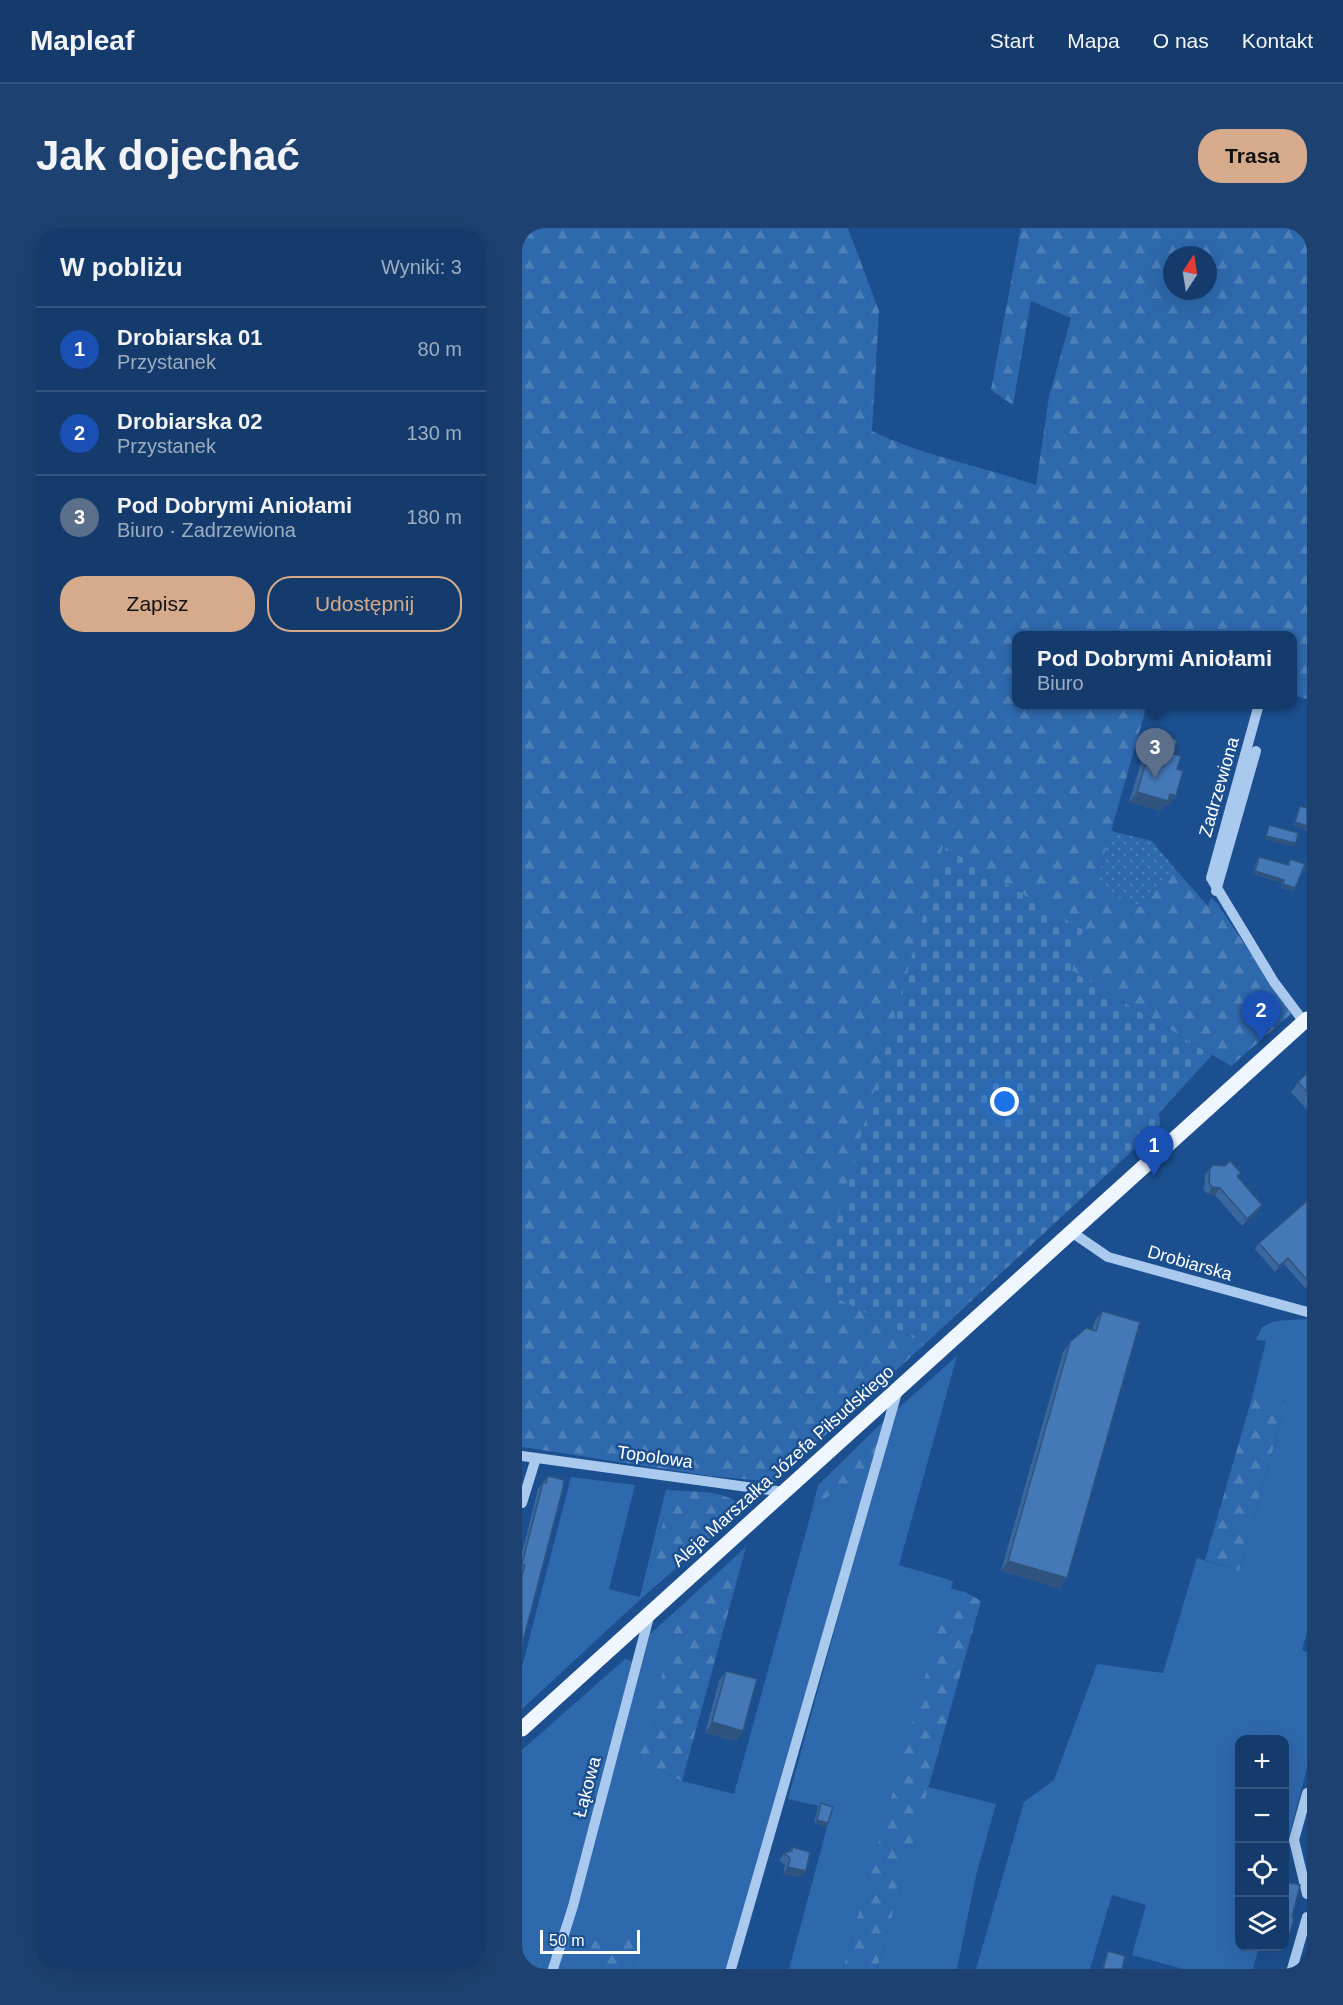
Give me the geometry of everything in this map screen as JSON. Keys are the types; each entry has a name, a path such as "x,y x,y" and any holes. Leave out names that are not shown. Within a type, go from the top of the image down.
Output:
{"main road":[{"name":"Aleja Marszałka Józefa Piłsudskiego","path":"522,1729 1070,1231 1306,1021"}],"street":[{"name":"Zadrzewiona","path":"1216,891 1211,879 1258,709"},
{"path":"1256,751 1216,891 1274,982 1306,1021"},
{"name":"Drobiarska","path":"1070,1231 1108,1257 1307,1312"},
{"path":"731,1969 898,1388"},
{"name":"Topolowa","path":"522,1456 784,1492"},
{"path":"522,1503 536,1458"},
{"name":"Łąkowa","path":"554,1969 573,1906 650,1613"},
{"path":"1307,1793 1294,1840 1307,1894"},
{"path":"1293,1969 1307,1917"}],"green space":[{"path":"522,228 848,228 879,311 872,431 932,454 1036,485 1049,397 1071,318 1031,301 1013,405 991,390 1021,228 1307,228 1307,699 1297,696 1297,631 1012,631 1012,709 1146,709 1096,884 1139,907 1176,870 1208,906 1211,898 1217,903 1291,1014 1231,1066 1072,971 818,1288 925,1344 774,1482 710,1476 522,1447"},
{"path":"1111,831 1152,841 1176,870 1139,907 1096,884"},
{"path":"943,846 1083,930 1072,971 1212,1055 1159,1113 1160,1125 925,1344 818,1288"},
{"path":"1307,1319 1307,1632 1302,1650 1307,1652 1307,1768 1289,1837 1289,1735 1235,1735 1235,1951 1258,1951 1253,1969 1183,1969 1132,1955 1146,1905 1112,1895 1090,1969 976,1969 1024,1802 1054,1780 1097,1664 1163,1673 1197,1558 1239,1571 1286,1403 1253,1394 1266,1341 1256,1340 1262,1327 1275,1321"},
{"path":"957,1356 899,1565 953,1581 843,1969 789,1969 832,1809 788,1799 895,1411"},
{"path":"1253,1394 1286,1403 1239,1571 1205,1560"},
{"path":"886,1419 873,1469 813,1506 818,1485"},
{"path":"873,1469 728,1969 632,1969 642,1935 591,1940 582,1969 558,1969 650,1634 681,1606 640,1759 682,1781 734,1794 813,1506"},
{"path":"571,1477 635,1485 609,1589 640,1597 666,1489 671,1490 644,1596 522,1709 522,1667"},
{"path":"671,1490 720,1495 737,1502 744,1509 644,1596"},
{"path":"746,1547 682,1781 639,1759 681,1606"},
{"path":"950,1588 965,1592 981,1601 877,1969 843,1969"},
{"path":"625,1659 632,1661 586,1841 549,1969 522,1969 522,1750"},
{"path":"928,1787 996,1804 976,1876 957,1969 877,1969"},
{"path":"642,1934 632,1969 582,1969 591,1940"}],"building":[{"path":"1155,733 1177,740 1174,754 1181,756 1177,769 1183,771 1176,796 1170,794 1168,801 1137,792"},
{"path":"1300,806 1307,808 1307,826 1295,822"},
{"path":"1269,825 1298,833 1296,843 1266,836"},
{"path":"1259,857 1289,865 1290,859 1305,864 1295,888 1283,884 1284,880 1255,871"},
{"path":"1307,1073 1307,1092 1298,1082"},
{"path":"1230,1161 1241,1173 1237,1176 1262,1205 1247,1219 1220,1188 1212,1187 1209,1183 1210,1168 1213,1165 1225,1166"},
{"path":"1307,1201 1307,1280 1288,1258 1279,1266 1259,1243"},
{"path":"1102,1311 1140,1322 1067,1578 1008,1561 1070,1342 1086,1328 1096,1331"},
{"path":"548,1476 564,1480 563,1488 522,1645 522,1576 525,1565 522,1564 543,1482 546,1483"},
{"path":"726,1671 757,1679 743,1731 712,1722"},
{"path":"821,1803 833,1807 828,1823 817,1820"},
{"path":"792,1847 810,1852 806,1871 788,1867 790,1858 784,1853 792,1851"},
{"path":"1289,1883 1300,1885 1292,1917 1294,1918 1289,1936"},
{"path":"1108,1951 1125,1956 1122,1969 1103,1969"}],"place":[{"name":"Pod Dobrymi Aniołami","path":"1155,778"},
{"name":"Drobiarska 02","path":"1261,1041"},
{"name":"Drobiarska 01","path":"1154,1176"}]}
